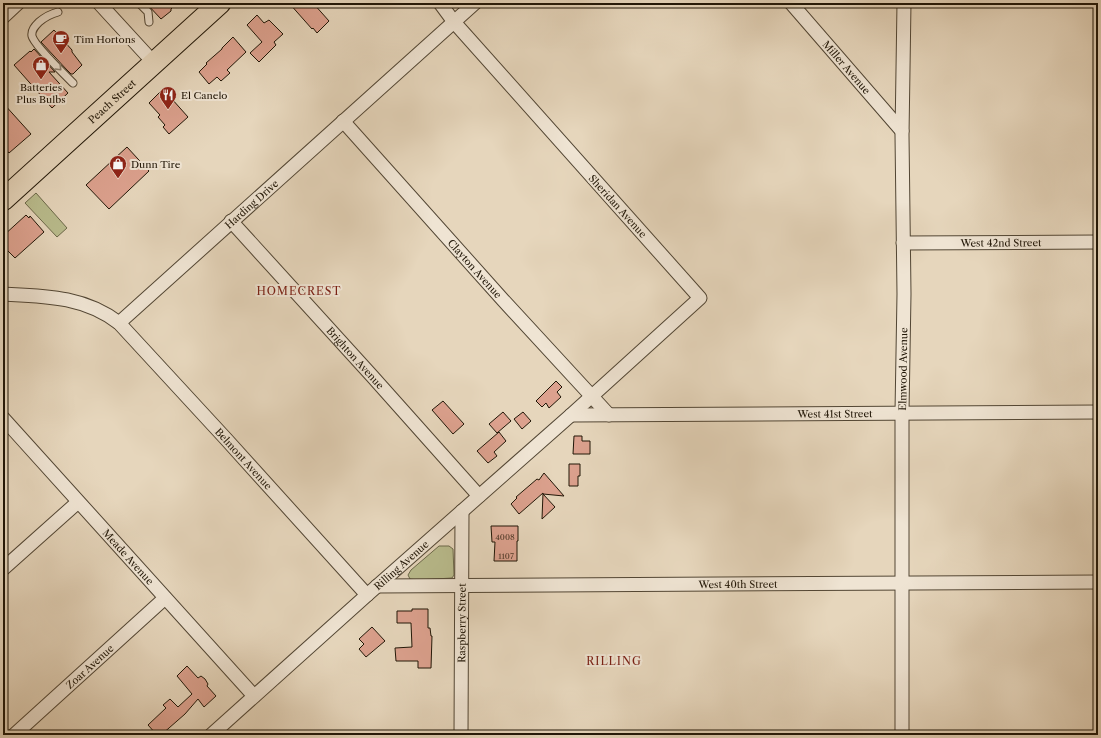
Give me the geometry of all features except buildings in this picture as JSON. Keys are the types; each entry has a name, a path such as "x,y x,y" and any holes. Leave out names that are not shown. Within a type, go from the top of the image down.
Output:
{"main road":[{"name":"Peach Street","path":"3,200 220,3"}],"street":[{"path":"3,17 18,3"},
{"path":"99,3 154,63"},
{"name":"Sheridan Avenue","path":"440,3 454,22 700,298 592,397"},
{"name":"Harding Drive","path":"118,323 475,3"},
{"name":"Miller Avenue","path":"791,3 902,131"},
{"name":"Elmwood Avenue","path":"902,735 902,131 904,3"},
{"name":"Clayton Avenue","path":"343,121 503,300 609,415"},
{"name":"Brighton Avenue","path":"231,221 479,496"},
{"name":"West 42nd Street","path":"903,243 1098,242"},
{"path":"3,294 55,297 74,301 108,314 118,323"},
{"name":"Belmont Avenue","path":"118,323 226,439 372,590"},
{"name":"Rilling Avenue","path":"211,735 372,590 592,397"},
{"name":"West 41st Street","path":"571,415 1098,412"},
{"name":"Meade Avenue","path":"3,418 254,696"},
{"path":"3,569 78,502"},
{"name":"Raspberry Street","path":"462,511 462,735"},
{"name":"West 40th Street","path":"372,590 461,586 1098,582"},
{"name":"Zoar Avenue","path":"14,735 165,598"}],"lane":[{"path":"139,3 148,12 149,22"},
{"path":"58,12 50,14 39,22 34,28 32,35 33,40 73,83"}],"green space":[{"path":"36,193 67,228 57,237 25,203"},
{"path":"439,546 449,546 453,549 454,575 452,578 410,579 408,575 411,570"}],"place":[{"name":"Tim Hortons","path":"61,54"},
{"name":"Batteries Plus Bulbs","path":"41,80"},
{"name":"El Canelo","path":"168,110"},
{"name":"Dunn Tire","path":"118,179"}],"district":[{"name":"HOMECREST","path":"299,291"},
{"name":"RILLING","path":"614,661"}]}
